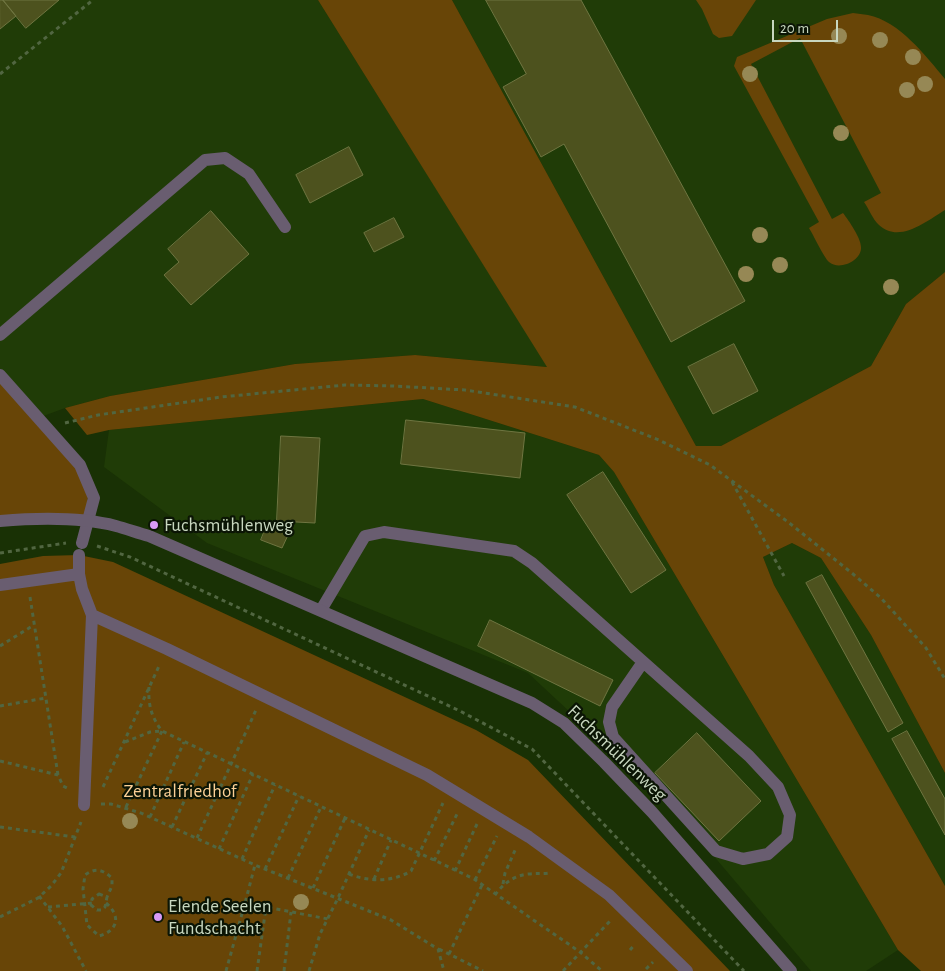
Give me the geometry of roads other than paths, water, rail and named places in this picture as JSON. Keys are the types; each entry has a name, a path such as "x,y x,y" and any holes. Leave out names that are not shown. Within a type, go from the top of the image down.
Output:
{"street":[{"path":"0,335 205,160 226,158 249,174 285,227"},
{"path":"0,375 80,465 94,498 86,522 79,574 82,589 92,615 84,805"},
{"name":"Fuchsmühlenweg","path":"0,521 56,519 86,522 114,525 149,536 532,703 564,723 604,762 652,812 791,971"},
{"path":"321,610 365,536 384,532 514,551 532,563 749,756 778,788 790,815 787,837 768,854 743,859 716,851 614,737 610,722 612,707 643,662"},
{"path":"0,585 79,574"},
{"path":"92,615 167,649 427,775 484,809 610,894 688,971"}],"place":[{"name":"Fuchsmühlenweg","path":"154,525"},
{"name":"Elende Seelen Fundschacht","path":"158,917"}],"park label":[{"name":"Zentralfriedhof","path":"180,791"}]}
